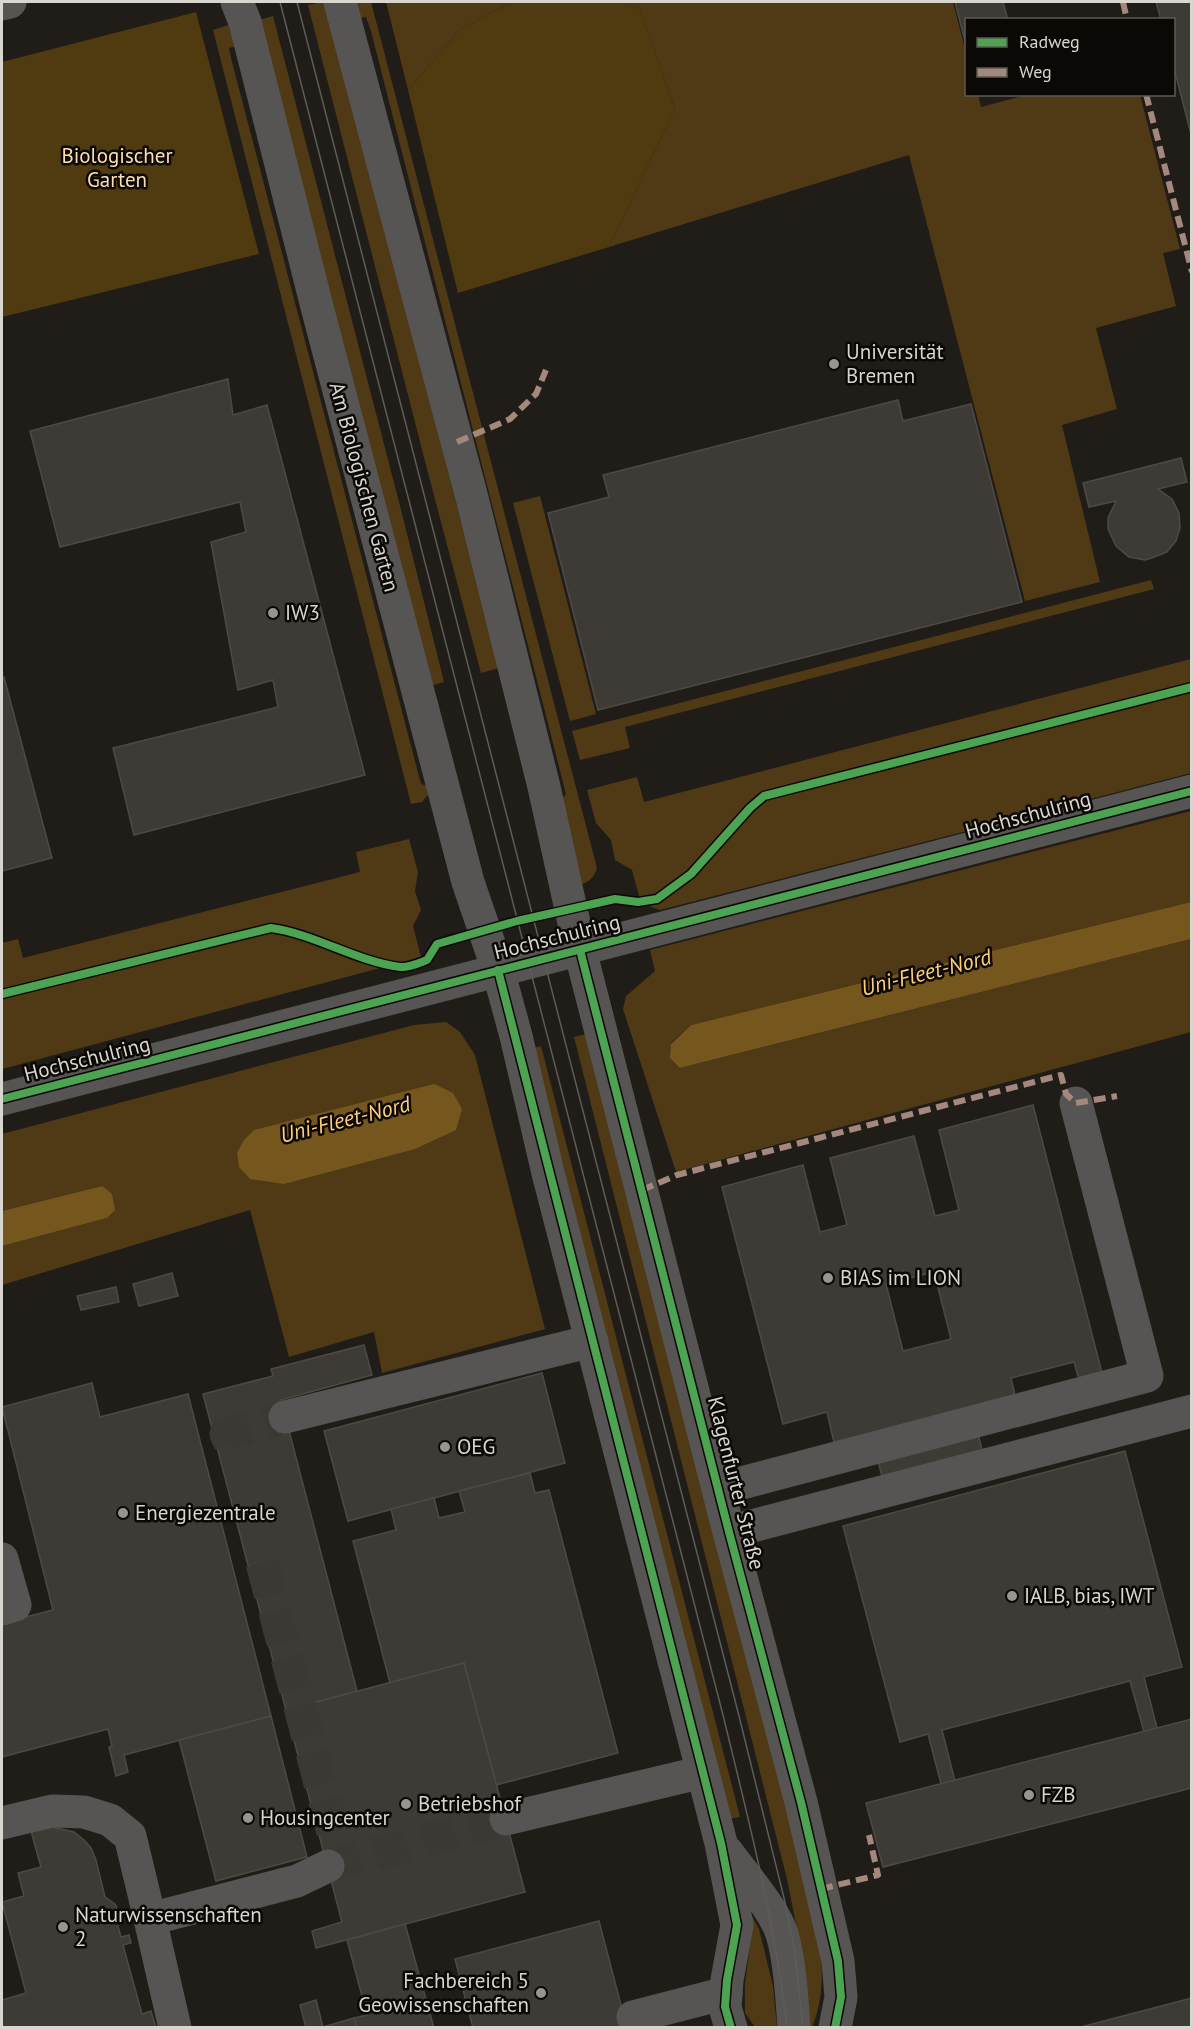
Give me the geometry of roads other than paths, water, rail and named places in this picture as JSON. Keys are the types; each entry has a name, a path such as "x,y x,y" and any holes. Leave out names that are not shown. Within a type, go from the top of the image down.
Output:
{"street":[{"path":"2,4 10,2"},
{"path":"340,2 472,498 544,787 580,950"},
{"name":"Am Biologischen Garten","path":"243,11 316,303 468,882 498,970"},
{"name":"Hochschulring","path":"2,1099 1191,791"},
{"name":"Klagenfurter Straße","path":"580,950 729,1532 801,1802 838,1961 841,1997 835,2028"},
{"path":"498,970 721,1844 737,1925 725,2007 731,2028"},
{"path":"719,1489 1147,1376 1077,1103"},
{"path":"285,1417 592,1341"},
{"path":"729,1532 1191,1411"},
{"path":"2,1559 15,1605 2,1609"},
{"path":"506,1819 703,1772"},
{"path":"2,1823 52,1811 84,1812 110,1820 130,1836 175,2028"},
{"path":"721,1844 770,1911 781,1933 794,2028"},
{"path":"150,1919 297,1881 328,1866"},
{"path":"633,2018 726,1993"}],"water":[{"name":"Uni-Fleet-Nord","path":"1191,902 1191,939 680,1068 670,1058 671,1044 691,1025"},
{"name":"Uni-Fleet-Nord","path":"434,1084 453,1093 462,1109 456,1130 415,1149 284,1184 250,1179 239,1167 237,1153 244,1140 254,1130"},
{"path":"102,1186 112,1194 115,1210 107,1218 2,1246 2,1211"}],"tunnel":[{"path":"230,1442 226,1434 285,1417"},
{"path":"262,1563 341,1863"},
{"path":"328,1866 506,1819"}],"tram line":[{"path":"280,2 723,1715 768,1909 787,2028"},
{"path":"297,2 739,1716 784,1898 795,1952 803,2028"}],"place":[{"name":"Universität Bremen","path":"834,364"},
{"name":"IW3","path":"273,613"},
{"name":"BIAS im LION","path":"828,1278"},
{"name":"OEG","path":"445,1447"},
{"name":"Energiezentrale","path":"123,1513"},
{"name":"IALB, bias, IWT","path":"1012,1596"},
{"name":"FZB","path":"1029,1795"},
{"name":"Betriebshof","path":"406,1804"},
{"name":"Housingcenter","path":"248,1818"},
{"name":"Naturwissenschaften 2","path":"63,1927"},
{"name":"Fachbereich 5 Geowissenschaften","path":"541,1993"}],"park label":[{"name":"Biologischer Garten","path":"117,168"}]}
